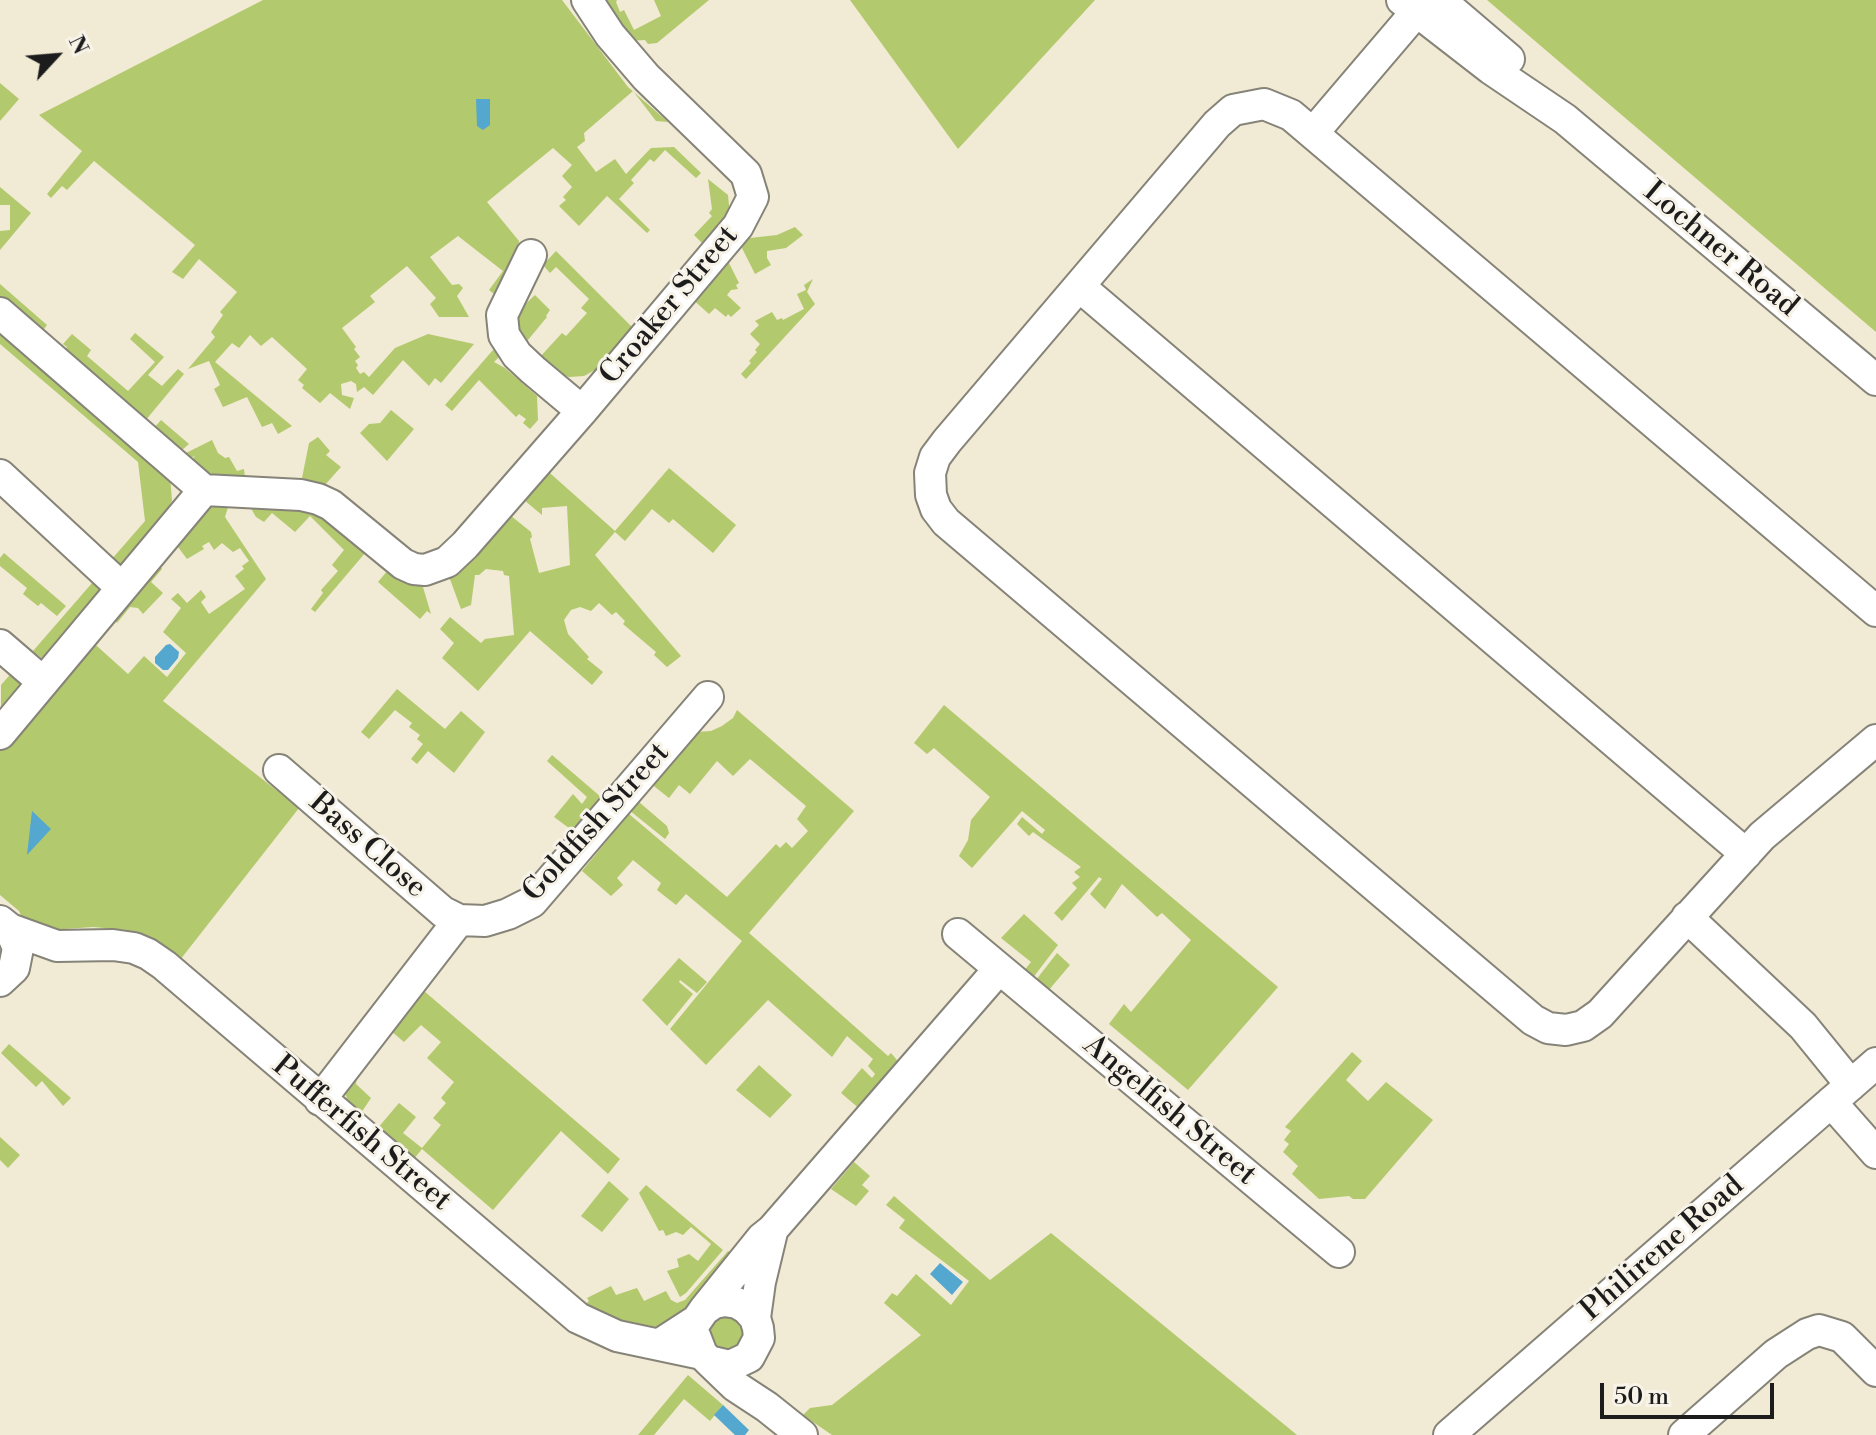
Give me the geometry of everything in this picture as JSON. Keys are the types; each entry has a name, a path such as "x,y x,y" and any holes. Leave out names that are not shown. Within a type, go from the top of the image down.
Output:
{"street":[{"name":"Croaker Street","path":"204,490 301,495 318,499 331,505 403,564 425,570 447,562 582,411 738,226 753,197 746,174 646,77 610,35 587,0"},
{"name":"Lochner Road","path":"1420,4 1491,69 1565,119 1876,380"},
{"path":"1313,133 1420,4"},
{"path":"1876,611 1313,133 1291,115 1264,104 1233,110 1217,124 935,457 930,473 931,495 936,509 946,522 1533,1020 1548,1028 1566,1030 1583,1026 1600,1014 1762,836 1876,740"},
{"path":"531,255 502,315 504,335 525,362 582,411"},
{"path":"1079,286 1746,854"},
{"path":"0,313 204,490 0,734"},
{"path":"0,475 122,588"},
{"path":"0,645 43,682"},
{"name":"Goldfish Street","path":"459,920 485,921 532,902 708,697"},
{"name":"Bass Close","path":"279,770 443,912 459,920"},
{"path":"1687,917 1860,1081 1876,1153"},
{"path":"320,1100 459,920"},
{"name":"Pufferfish Street","path":"5,925 57,946 113,945 148,954 578,1318 617,1336 660,1344 730,1366 749,1357 755,1348"},
{"name":"Pufferfish Street","path":"5,925 18,948 5,980"},
{"name":"Angelfish Street","path":"958,934 1339,1252"},
{"name":"Pufferfish Street","path":"5,980 57,946"},
{"path":"706,1357 696,1343 694,1331 701,1315 762,1238 999,969"},
{"name":"Philirene Road","path":"1449,1435 1860,1081"},
{"path":"767,1407 755,1348 759,1338 755,1318 772,1230"},
{"path":"660,1344 714,1303 737,1303 755,1318"},
{"path":"1684,1435 1776,1354 1807,1334 1819,1330 1842,1337 1876,1371"},
{"name":"Pufferfish Street","path":"706,1357 735,1386 802,1435"}],"green space":[{"path":"263,0 562,0 633,91 584,133 585,141 577,147 596,172 615,159 626,174 651,148 674,147 701,173 696,178 665,150 654,162 650,159 619,199 650,230 647,233 607,196 579,226 559,206 572,187 562,176 572,165 553,148 487,202 519,241 514,269 494,294 489,290 503,271 458,236 430,257 452,285 459,284 463,288 457,296 469,317 439,317 430,304 436,298 407,266 370,296 375,302 342,328 360,357 355,361 358,365 356,368 360,374 364,372 369,377 395,348 428,334 474,344 441,383 435,378 429,386 403,360 373,395 364,387 357,392 356,384 351,381 341,384 342,395 354,398 350,409 330,393 320,403 302,388 304,385 298,380 307,369 272,337 261,346 250,335 239,348 232,343 215,362 292,426 278,434 272,423 262,427 247,397 223,407 214,389 220,385 209,361 188,369 215,337 211,332 223,315 220,312 237,292 199,259 183,279 172,272 195,245 94,161 67,190 62,186 51,198 47,194 82,151 39,115"},
{"path":"599,0 617,0 620,12 624,10 634,30 661,16 654,0 709,0 657,43 648,44 645,40 628,41"},
{"path":"850,0 1095,0 958,149"},
{"path":"1487,0 1876,0 1876,332"},
{"path":"0,83 19,99 0,121"},
{"path":"634,92 668,122 656,121"},
{"path":"708,179 728,195 730,216 704,245 694,235 712,216 709,213 712,209"},
{"path":"0,187 31,213 0,250 0,231 10,230 10,205 0,205"},
{"path":"795,227 803,235 786,248 767,251 771,265 755,274 742,248 744,241 777,235"},
{"path":"556,251 633,328 595,370 584,376 569,377 555,372 539,358 562,333 566,336 587,313 581,308 589,299 556,267 550,273 543,265"},
{"path":"724,260 729,263 739,283 736,285 738,289 731,290 727,295 741,308 731,317 728,314 726,317 715,308 709,314 690,297"},
{"path":"813,279 807,292 815,304 746,379 741,374 751,363 749,361 760,344 750,334 759,325 755,321 772,312 777,320 783,320 804,309 797,294 806,290 804,285"},
{"path":"0,284 47,325 41,333 0,298"},
{"path":"535,295 550,310 523,346 514,332 516,313"},
{"path":"0,325 170,475 172,501 125,564 119,566 111,560 145,521 138,462 0,344"},
{"path":"135,333 164,357 148,375 162,386 178,369 184,374 145,421 64,351 67,347 63,344 72,334 91,350 87,356 128,391 155,362 130,339"},
{"path":"493,350 501,355 494,362 537,396 538,420 530,429 523,423 526,419 519,414 516,417 479,380 452,411 445,405"},
{"path":"391,410 414,429 387,461 360,433 369,424 380,423"},
{"path":"161,420 189,444 182,450 154,428"},
{"path":"318,437 330,451 326,455 341,467 324,486 302,478 309,443"},
{"path":"212,440 218,453 229,457 237,471 244,469 245,478 214,475 197,467 191,460 195,456 190,458 186,453"},
{"path":"542,466 615,531 669,468 736,525 713,553 673,519 669,523 652,509 625,541 615,532 595,555 681,656 667,667 654,655 656,652 623,624 625,621 616,612 612,615 599,603 591,611 580,607 571,610 564,620 568,634 589,657 587,659 603,672 592,685 530,631 478,691 442,658 454,643 440,629 450,617 481,643 485,639 514,635 509,576 504,575 503,571 486,569 475,575 471,605 461,609 447,571 505,511 531,532 539,573 570,565 567,506 542,508 542,515 518,495"},
{"path":"295,500 371,546 315,612 311,609 323,593 321,590 338,571 332,565 344,550 310,516 295,532 272,513 264,522 256,517 249,505"},
{"path":"204,504 229,504 225,517 266,579 163,701 299,808 180,960 127,930 93,927 35,931 24,922 19,911 0,895 0,744 88,638 128,674 144,656 167,677 186,653 163,632 181,608 171,599 178,593 187,603 201,590 206,597 201,602 209,614 245,589 235,576 249,561 240,548 233,552 222,543 214,550 209,542 202,546 204,549 187,559 172,539"},
{"path":"4,553 66,606 57,616 23,594 27,588 0,566"},
{"path":"159,563 162,569 151,582 163,593 143,614 138,608 130,607 117,623 112,616"},
{"path":"393,564 420,577 431,614 427,611 420,619 378,582"},
{"path":"99,575 106,585 43,659 33,651"},
{"path":"15,669 25,682 1,709 1,685"},
{"path":"397,689 445,729 461,711 485,732 454,773 428,751 417,764 411,759 423,744 417,739 420,735 409,727 412,723 395,710 369,739 361,732"},
{"path":"944,705 1278,987 1188,1090 1109,1024 1124,1004 1131,1012 1191,940 1162,913 1157,917 1122,884 1105,909 1090,894 1102,879 1099,877 1062,921 1054,913 1077,888 1072,883 1080,877 1074,872 1081,867 1033,832 1029,836 1017,824 1022,817 1042,834 1045,830 1022,811 972,868 959,856 968,840 971,820 990,797 934,748 927,754 914,743"},
{"path":"737,710 854,811 749,933 888,1056 891,1053 901,1065 861,1110 841,1093 862,1068 872,1078 875,1074 868,1066 873,1059 847,1036 832,1057 768,1000 706,1065 670,1029 742,941 686,894 676,905 657,890 661,883 633,860 617,878 623,885 611,896 582,871 629,814 727,897 776,844 780,848 786,842 792,848 808,831 797,819 806,806 750,759 733,776 717,761 690,794 679,785 669,798 645,779 696,732 722,726 733,718"},
{"path":"552,755 601,797 573,831 554,817 573,794 582,804 587,797 547,761"},
{"path":"632,796 667,826 669,833 665,839 624,806"},
{"path":"1024,914 1058,945 1032,979 1023,972 1031,962 1001,938"},
{"path":"1057,953 1070,965 1048,991 1036,980"},
{"path":"679,958 707,982 697,993 680,980 693,994 667,1026 642,1000"},
{"path":"417,985 620,1159 608,1174 561,1131 493,1210 422,1149 413,1160 377,1129 399,1103 416,1117 403,1133 422,1148 441,1125 433,1118 446,1103 441,1098 454,1082 427,1058 441,1042 421,1025 404,1042 391,1031 358,1069 356,1084 371,1098 359,1116 348,1103 344,1087"},
{"path":"9,1044 71,1098 63,1106 42,1081 36,1087 1,1053"},
{"path":"1352,1052 1362,1061 1346,1080 1368,1101 1386,1082 1433,1120 1365,1199 1349,1196 1319,1199 1292,1174 1298,1166 1283,1152 1289,1144 1284,1140 1291,1131 1285,1127"},
{"path":"759,1065 792,1095 770,1118 736,1090"},
{"path":"0,1137 20,1155 8,1168 0,1160"},
{"path":"854,1162 870,1176 862,1185 869,1191 856,1206 831,1189"},
{"path":"609,1181 629,1199 602,1232 581,1216"},
{"path":"646,1185 723,1250 680,1297 667,1271 679,1267 677,1259 689,1254 698,1261 711,1244 691,1227 683,1235 676,1232 666,1236 663,1230 659,1231 639,1193"},
{"path":"894,1196 990,1280 1051,1233 1297,1435 832,1435 803,1415 810,1408 832,1405 921,1335 884,1303 892,1293 897,1296 916,1274 951,1305 969,1281 899,1228 905,1220 886,1205"},
{"path":"728,1251 736,1257 682,1320 661,1328 601,1316 584,1305 589,1301 587,1298 611,1286 616,1295 637,1288 644,1301 666,1291 677,1303 685,1300"},
{"path":"715,1312 743,1318 745,1347 718,1355 705,1323"},
{"path":"688,1375 723,1405 710,1421 684,1399 654,1435 638,1435"}],"water":[{"path":"476,99 490,99 490,125 483,130 477,126"},
{"path":"170,644 179,652 178,658 168,670 163,670 155,663 155,657"},
{"path":"32,811 51,829 27,855"},
{"path":"940,1263 963,1282 952,1295 930,1274"},
{"path":"723,1405 749,1430 745,1435 735,1435 714,1415"}]}
